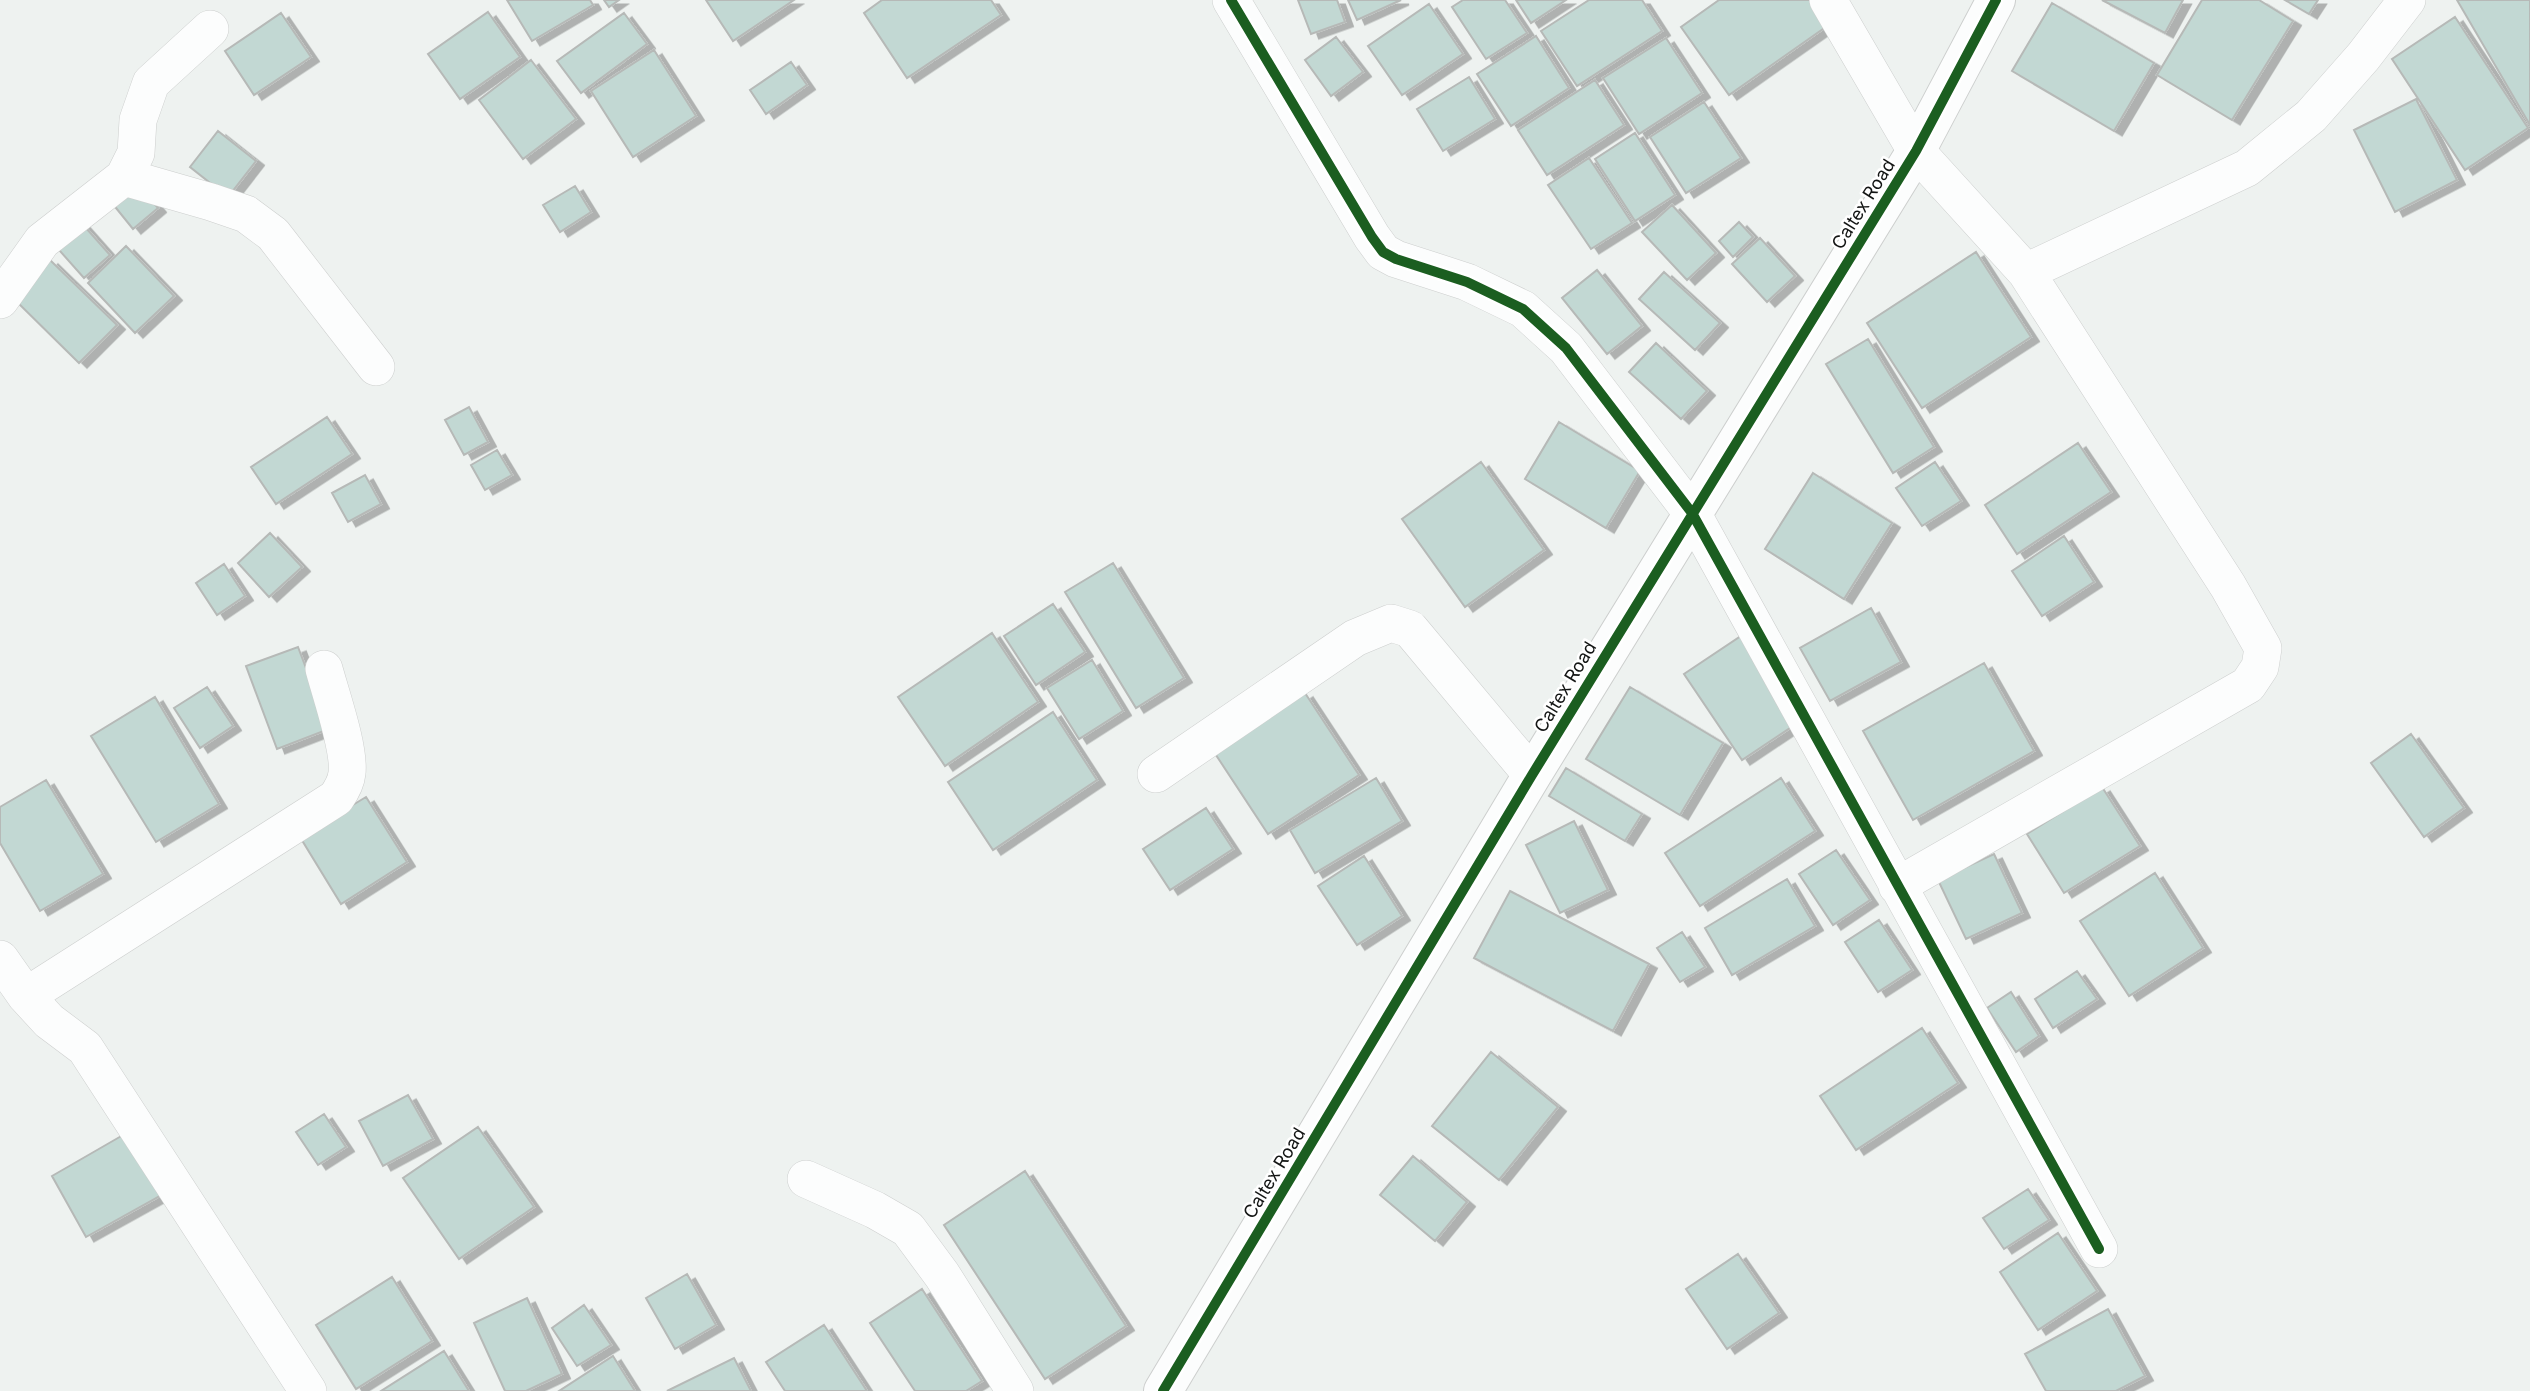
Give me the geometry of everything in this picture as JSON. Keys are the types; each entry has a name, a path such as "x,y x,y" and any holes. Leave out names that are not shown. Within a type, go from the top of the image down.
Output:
{"street":[{"path":"1231,0 1383,252 1396,259 1466,282 1523,309 1566,348 1692,513 2099,1249"},
{"path":"1828,0 1916,152 2026,272 2228,586 2263,648 2260,667 2248,685 1897,886"},
{"name":"Caltex Road","path":"1163,1391 1532,775 1916,152 1996,0"},
{"path":"2026,272 2247,167 2311,116 2363,57 2407,0"},
{"path":"0,300 42,241 124,177 136,153 138,120 151,83 211,29"},
{"path":"124,177 246,215 273,234 376,367"},
{"path":"1156,774 1355,638 1391,623 1410,629 1532,775"},
{"path":"26,996 336,798 348,772 341,728 324,670"},
{"path":"0,959 26,996 49,1021 85,1048 308,1391"},
{"path":"806,1179 875,1210 908,1229 942,1275 1014,1391"}],"building":[{"path":"507,0 590,0 593,5 532,41"},
{"path":"604,0 619,0 609,7"},
{"path":"706,0 794,0 733,41"},
{"path":"882,0 991,0 1001,15 907,78 864,13"},
{"path":"1298,0 1337,0 1345,22 1311,34"},
{"path":"1348,0 1401,0 1357,20"},
{"path":"1463,0 1505,0 1527,33 1486,59 1452,7"},
{"path":"1516,0 1566,0 1531,23"},
{"path":"1589,0 1642,0 1662,31 1577,86 1541,31"},
{"path":"1719,0 1813,0 1830,24 1729,95 1681,27"},
{"path":"2102,0 2183,0 2165,33"},
{"path":"2202,0 2259,0 2293,21 2232,120 2157,75"},
{"path":"2285,0 2318,0 2309,14"},
{"path":"2457,0 2530,0 2530,125"},
{"path":"2052,3 2154,63 2114,131 2012,71"},
{"path":"1429,4 1463,54 1402,95 1368,46"},
{"path":"488,12 520,57 460,99 428,54"},
{"path":"281,13 311,57 254,95 225,51"},
{"path":"624,13 647,44 581,93 557,61"},
{"path":"2455,17 2528,128 2465,170 2392,59"},
{"path":"1536,36 1569,88 1511,126 1477,74"},
{"path":"1336,37 1363,72 1331,96 1305,60"},
{"path":"1666,38 1702,93 1639,134 1603,78"},
{"path":"654,50 696,116 633,157 591,91"},
{"path":"531,60 576,119 523,159 479,100"},
{"path":"791,62 807,85 766,114 750,90"},
{"path":"1469,77 1495,119 1443,151 1417,109"},
{"path":"1595,80 1624,125 1547,175 1518,130"},
{"path":"2416,99 2457,180 2395,212 2354,130"},
{"path":"1704,102 1741,158 1686,193 1650,137"},
{"path":"218,131 256,161 228,197 190,167"},
{"path":"1635,133 1675,195 1635,221 1595,159"},
{"path":"1589,158 1632,223 1591,249 1548,185"},
{"path":"136,182 158,208 133,229 112,203"},
{"path":"575,186 591,212 560,232 543,205"},
{"path":"1672,205 1716,253 1687,280 1642,232"},
{"path":"78,219 110,255 84,278 52,242"},
{"path":"1739,222 1753,237 1733,257 1719,241"},
{"path":"1760,238 1795,276 1767,302 1732,264"},
{"path":"126,246 174,296 135,333 88,283"},
{"path":"1976,252 2031,337 1922,408 1867,323"},
{"path":"50,260 117,325 79,363 12,297"},
{"path":"1597,270 1642,326 1607,354 1562,298"},
{"path":"1664,272 1720,323 1695,350 1639,299"},
{"path":"1868,339 1934,447 1893,473 1826,364"},
{"path":"1656,343 1707,391 1681,419 1629,372"},
{"path":"469,407 488,442 464,455 445,420"},
{"path":"327,417 352,454 276,504 251,467"},
{"path":"1559,422 1640,471 1606,528 1525,479"},
{"path":"2078,443 2111,492 2017,554 1985,505"},
{"path":"497,450 512,475 485,490 471,465"},
{"path":"1481,462 1544,550 1465,607 1402,519"},
{"path":"1935,462 1961,501 1922,526 1896,488"},
{"path":"1813,473 1892,523 1844,599 1765,549"},
{"path":"365,475 381,504 348,522 332,493"},
{"path":"270,533 302,567 269,597 238,563"},
{"path":"2064,536 2094,582 2042,616 2012,571"},
{"path":"1113,563 1184,678 1136,708 1065,592"},
{"path":"224,564 245,596 217,615 196,583"},
{"path":"1053,604 1085,652 1036,685 1004,636"},
{"path":"1871,608 1901,662 1830,701 1800,648"},
{"path":"992,633 1038,702 945,766 898,697"},
{"path":"1744,634 1802,720 1742,760 1684,674"},
{"path":"298,647 329,729 277,749 246,666"},
{"path":"1092,660 1123,711 1079,739 1047,688"},
{"path":"1984,663 2034,751 1913,820 1863,731"},
{"path":"207,687 233,726 200,748 174,708"},
{"path":"1630,687 1723,743 1680,815 1586,759"},
{"path":"1305,693 1359,775 1268,834 1214,752"},
{"path":"155,697 219,804 156,842 91,736"},
{"path":"1053,712 1097,780 993,850 948,782"},
{"path":"2411,734 2464,808 2424,837 2371,763"},
{"path":"1566,768 1642,814 1625,841 1549,796"},
{"path":"1376,778 1402,821 1315,873 1290,830"},
{"path":"1781,778 1815,831 1700,906 1665,853"},
{"path":"46,780 103,874 40,911 0,843 0,807"},
{"path":"2102,787 2140,846 2064,893 2027,834"},
{"path":"366,797 407,862 341,904 300,837"},
{"path":"1206,808 1233,849 1170,890 1143,849"},
{"path":"1574,821 1608,890 1560,913 1526,845"},
{"path":"1836,850 1870,900 1833,925 1799,874"},
{"path":"1994,854 2022,913 1966,939 1938,880"},
{"path":"1364,856 1402,916 1357,945 1318,886"},
{"path":"2155,873 2203,948 2129,996 2080,921"},
{"path":"1787,879 1815,926 1732,975 1705,928"},
{"path":"1510,891 1649,964 1613,1031 1474,958"},
{"path":"1879,920 1912,970 1878,992 1845,942"},
{"path":"1682,932 1705,967 1680,982 1657,948"},
{"path":"2077,971 2097,999 2053,1028 2035,999"},
{"path":"2011,992 2039,1036 2016,1052 1987,1008"},
{"path":"1922,1028 1958,1083 1856,1150 1820,1096"},
{"path":"1491,1052 1558,1107 1499,1180 1432,1126"},
{"path":"408,1095 433,1139 383,1166 359,1121"},
{"path":"324,1114 346,1147 318,1165 296,1132"},
{"path":"478,1127 534,1207 459,1259 403,1178"},
{"path":"130,1131 165,1193 86,1237 52,1176"},
{"path":"1413,1156 1467,1202 1435,1241 1380,1195"},
{"path":"1025,1171 1126,1326 1045,1379 944,1225"},
{"path":"2028,1189 2049,1220 2004,1249 1983,1218"},
{"path":"2058,1233 2097,1291 2038,1330 2000,1272"},
{"path":"1738,1254 1779,1313 1727,1349 1686,1289"},
{"path":"687,1274 716,1325 675,1349 646,1298"},
{"path":"392,1277 432,1341 356,1389 316,1325"},
{"path":"922,1289 982,1381 966,1391 915,1391 870,1323"},
{"path":"527,1298 562,1374 526,1391 505,1391 474,1323"},
{"path":"584,1305 611,1345 577,1366 552,1328"},
{"path":"2108,1309 2145,1376 2116,1391 2046,1391 2025,1354"},
{"path":"824,1325 867,1391 785,1391 766,1362"},
{"path":"444,1351 469,1391 381,1391"},
{"path":"613,1356 635,1391 559,1391"},
{"path":"734,1358 751,1391 667,1391"}],"cycle path":[{"path":"1231,0 1383,252 1396,259 1467,282 1523,309 1566,348 1692,513 2099,1249"},
{"path":"1163,1391 1532,775 1916,151 1996,0"}]}
